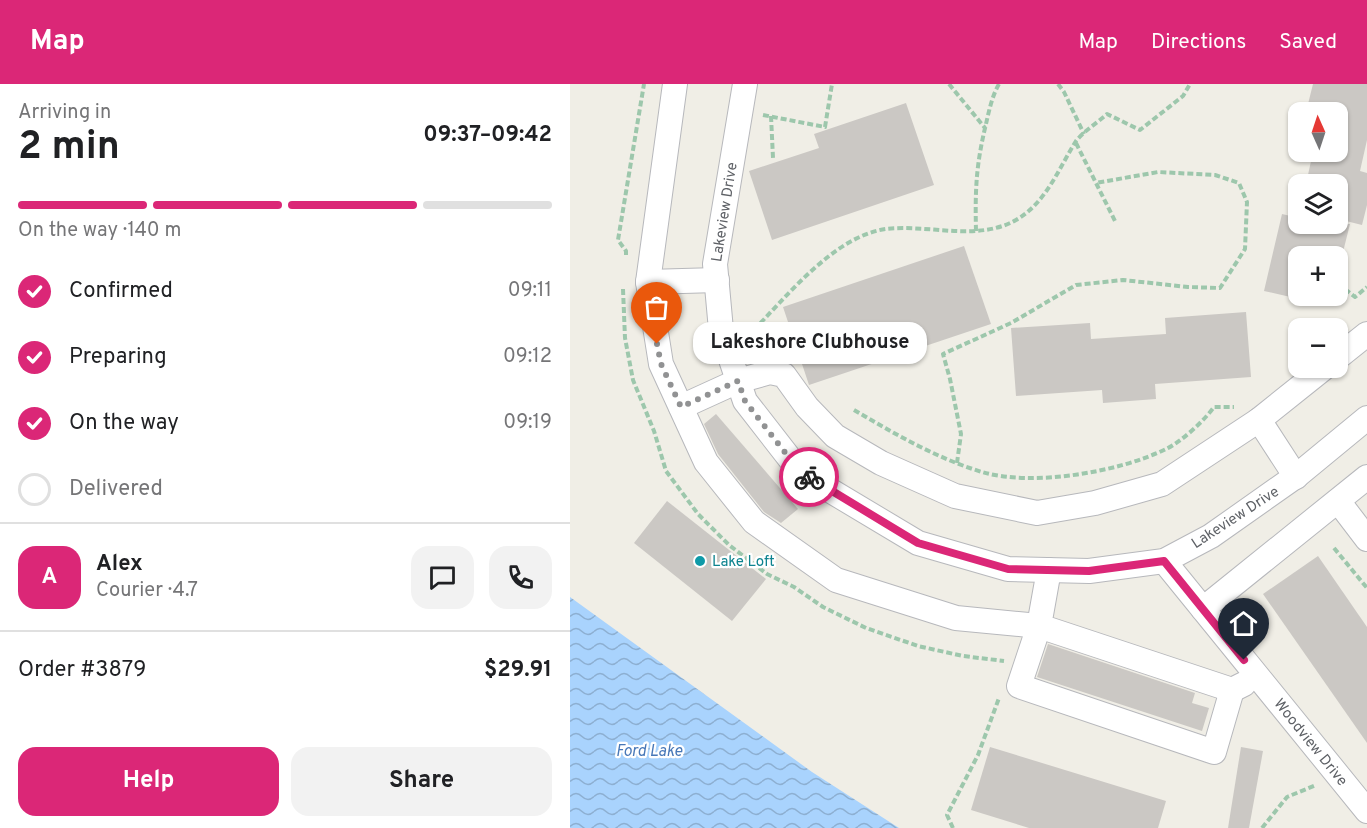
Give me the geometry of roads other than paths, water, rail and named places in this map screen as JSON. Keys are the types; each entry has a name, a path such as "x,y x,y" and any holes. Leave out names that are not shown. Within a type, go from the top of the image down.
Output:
{"street":[{"path":"675,84 636,282 661,364 706,462 754,522 836,580 956,618 1039,626 1232,690 1258,677"},
{"name":"Lakeview Drive","path":"745,84 715,264 721,330 745,401 801,473 918,543 1008,569 1089,571 1164,561 1211,537 1296,477 1367,418"},
{"path":"636,282 717,280"},
{"path":"1348,349 1367,334"},
{"path":"681,407 738,381 770,372 784,375 807,407 835,436 881,463 955,496 1037,513 1095,503 1162,484 1261,418 1311,378"},
{"path":"1261,418 1296,477"},
{"path":"1203,609 1367,477"},
{"path":"1338,501 1367,538"},
{"name":"Woodview Drive","path":"1164,561 1367,811"},
{"path":"1049,570 1039,626 1019,686 1214,752 1232,690"}],"water":[{"name":"Ford Lake","path":"570,597 812,772 899,828 570,828"}],"place":[{"name":"Lakeshore Clubhouse","path":"657,344"},
{"name":"Lake Loft","path":"700,561"}]}
